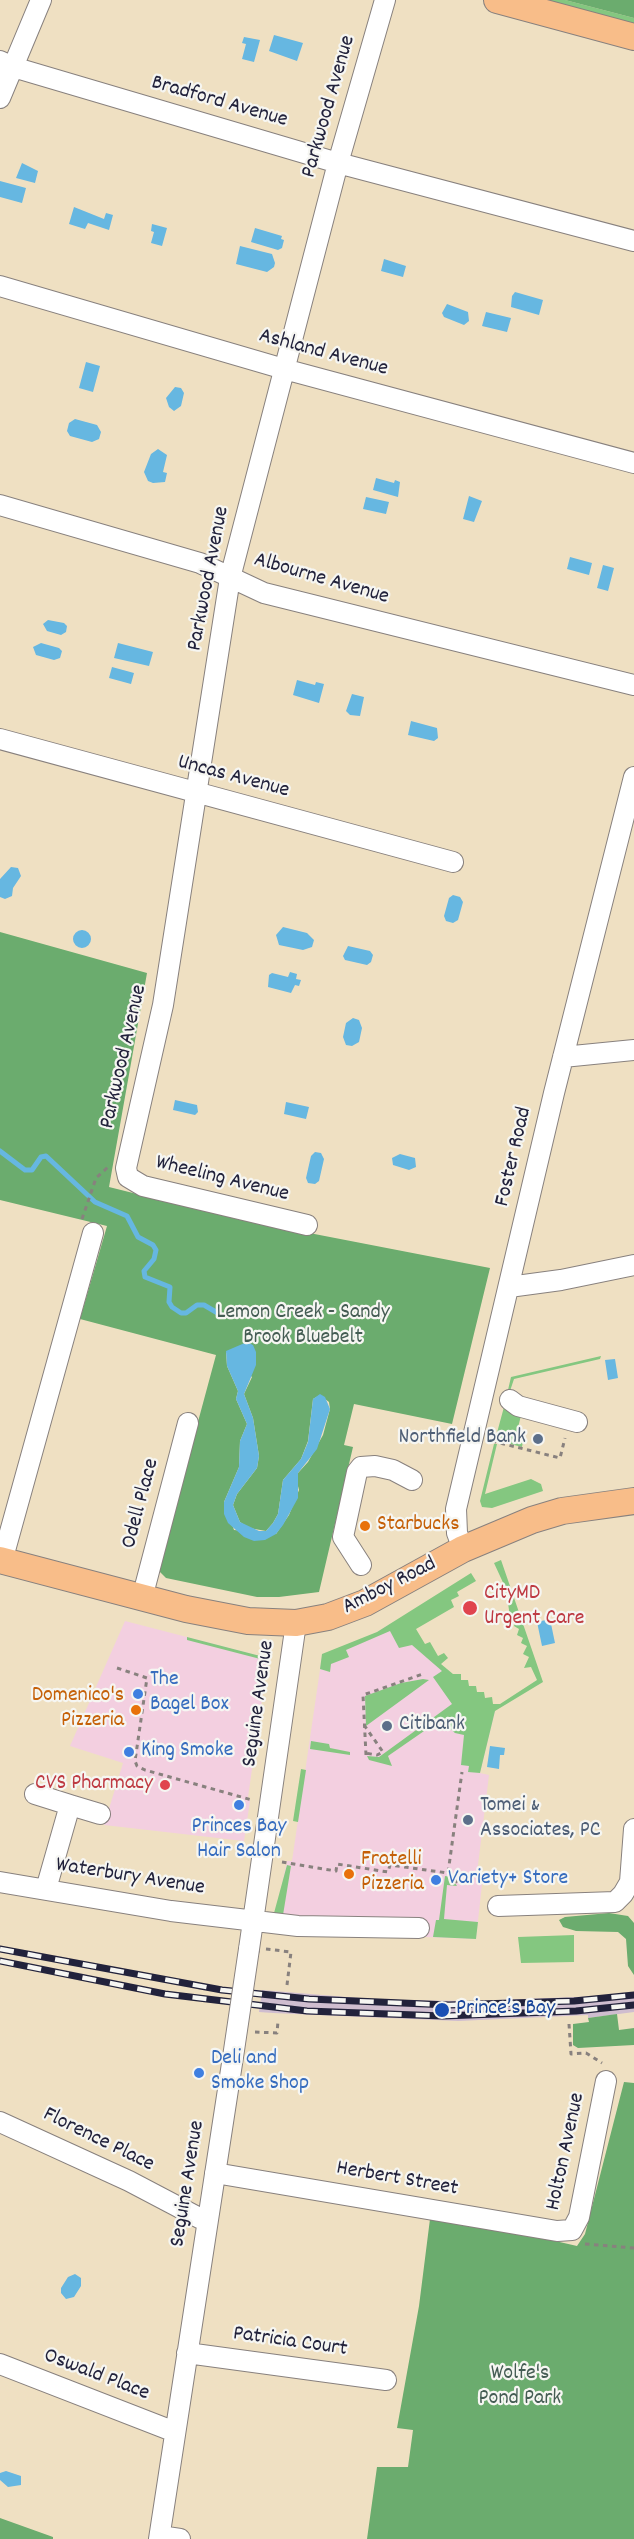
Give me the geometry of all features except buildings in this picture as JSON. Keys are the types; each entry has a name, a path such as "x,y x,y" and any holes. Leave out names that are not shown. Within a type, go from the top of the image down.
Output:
{"main road":[{"path":"497,0 634,37"},
{"name":"Amboy Road","path":"1,1561 142,1598 248,1621 296,1623 348,1611 496,1533 562,1511 634,1501"}],"street":[{"path":"0,98 6,64 41,0"},
{"name":"Parkwood Avenue","path":"121,1172 127,1158 163,1005 230,578 338,163 385,0"},
{"name":"Bradford Avenue","path":"6,64 338,163 634,241"},
{"name":"Ashland Avenue","path":"0,286 284,369 634,463"},
{"name":"Albourne Avenue","path":"0,505 200,563 264,593 634,685"},
{"name":"Uncas Avenue","path":"0,739 453,862"},
{"name":"Foster Road","path":"463,1549 456,1533 456,1509 563,1057 634,777"},
{"path":"563,1057 634,1050"},
{"name":"Wheeling Avenue","path":"121,1172 143,1186 307,1225"},
{"path":"1,1561 88,1227"},
{"path":"509,1287 561,1280 634,1264"},
{"path":"513,1399 573,1424"},
{"name":"Odell Place","path":"142,1598 188,1423"},
{"path":"361,1565 343,1537 357,1472 361,1467 375,1466 393,1470 412,1480"},
{"name":"Seguine Avenue","path":"160,2537 233,2057 258,1949 253,1919 296,1623"},
{"path":"35,1794 100,1814"},
{"path":"46,1890 70,1805"},
{"path":"498,1906 609,1904 621,1897 630,1882 634,1829"},
{"name":"Waterbury Avenue","path":"0,1882 171,1911 325,1928 419,1928"},
{"name":"Holton Avenue","path":"572,2230 579,2217 607,2074"},
{"name":"Florence Place","path":"0,2122 129,2181 207,2222"},
{"name":"Herbert Street","path":"215,2173 545,2229 572,2230"},
{"name":"Patricia Court","path":"187,2353 386,2380"},
{"name":"Oswald Place","path":"0,2364 175,2432"},
{"path":"160,2537 180,2539"}],"path":[{"path":"88,1227 94,1184 102,1170 121,1172"},
{"path":"492,1441 560,1458 573,1424"},
{"path":"117,1668 147,1678 135,1761 137,1766 254,1801"},
{"path":"364,1725 383,1752 377,1755 365,1754 364,1725 363,1695 423,1674"},
{"path":"460,1886 449,1872 462,1772"},
{"path":"282,1862 336,1871 337,1864 388,1872 390,1865 447,1874 449,1872"},
{"path":"258,1949 291,1952 287,1984"},
{"path":"253,2031 277,2033 278,2021"},
{"path":"569,2024 571,2054 586,2054 607,2074"},
{"path":"572,2230 585,2244 634,2248"}],"shaded area":[{"path":"125,1621 268,1658 244,1841 104,1825 123,1763 70,1746"},
{"path":"388,1625 495,1711 480,1773 489,1775 477,1873 483,1875 476,1939 272,1931 287,1861 292,1861 322,1656 371,1636"},
{"path":"262,1990 383,2000 471,2001 602,1996 634,1992 634,2012 588,2018 588,2015 458,2021 273,2013 259,2012"}],"green space":[{"path":"538,0 565,0 634,18 634,26"},
{"path":"565,0 634,0 634,18"},
{"name":"Lemon Creek - Sandy Brook Bluebelt","path":"0,932 147,973 109,1187 237,1219 490,1268 452,1424 354,1404 344,1445 353,1447 319,1592 257,1597 166,1578 158,1570 216,1355 80,1319 107,1226 0,1200","holes":["226,1352 252,1377 244,1394 253,1418 259,1456 257,1468 237,1494 233,1505 240,1522 249,1528 266,1531 273,1523 278,1514 283,1480 301,1459 308,1441 313,1399 320,1395 329,1402 330,1409 323,1435 308,1462 298,1473 296,1478 299,1490 289,1515 276,1534 234,1530 224,1502 239,1467 240,1441 247,1424 236,1399 238,1391 227,1366"]},
{"path":"601,1356 600,1359 514,1379 510,1391 508,1390 511,1377"},
{"path":"504,1407 522,1412 515,1439 523,1441 522,1447 495,1440"},
{"path":"494,1444 497,1444 485,1494 531,1479 541,1484 543,1491 492,1508 482,1507 480,1501"},
{"path":"501,1560 543,1682 495,1711 480,1773 468,1772 469,1766 461,1765 464,1735 455,1733 440,1720 388,1756 392,1766 369,1760 367,1756 379,1757 452,1704 433,1677 442,1671 412,1645 399,1648 390,1631 346,1650 349,1657 331,1664 330,1672 320,1669 322,1654 377,1632 471,1573 476,1581 457,1592 459,1596 451,1600 454,1607 416,1629 425,1644 430,1642 438,1656 444,1653 448,1658 441,1664 453,1674 461,1674 461,1680 468,1680 469,1686 476,1686 477,1692 484,1692 485,1698 492,1697 493,1704 500,1704 537,1680 531,1667 524,1668 529,1657 523,1654 527,1646 521,1643 523,1638 517,1635 519,1629 514,1626 516,1620 510,1617 506,1589 494,1563"},
{"path":"187,1637 268,1658 268,1661 187,1640"},
{"path":"429,1680 366,1726 365,1696 401,1683"},
{"path":"311,1741 329,1744 330,1748 350,1752 350,1755 310,1749"},
{"path":"301,1769 306,1770 298,1822 293,1821"},
{"path":"287,1865 291,1866 283,1915 274,1913"},
{"path":"445,1876 451,1877 457,1886 447,1885 444,1919 478,1922 476,1939 433,1937 436,1920 439,1920"},
{"path":"609,1913 628,1916 634,1923 634,1975 628,1966 626,1939 618,1932 576,1931 563,1927 559,1920 565,1917"},
{"path":"574,1935 574,1962 521,1963 518,1937"},
{"path":"617,2014 619,2030 634,2028 634,2045 578,2048 573,2045 573,2024 589,2022 588,2018"},
{"name":"Wolfe's Pond Park","path":"624,2082 634,2083 634,2539 367,2539 377,2467 408,2467 413,2430 397,2428 419,2306 430,2219 516,2232 577,2246 585,2234"},
{"path":"0,2518 53,2537 53,2539 0,2539"}],"water":[{"path":"274,35 303,43 297,61 269,51"},
{"path":"244,37 260,40 254,62 242,59 246,44 242,43"},
{"path":"22,163 38,171 35,183 16,178"},
{"path":"0,181 26,188 22,203 0,197"},
{"path":"74,207 104,219 106,213 113,215 109,230 88,223 85,229 69,224"},
{"path":"152,224 167,228 162,246 151,243 154,232 151,231"},
{"path":"255,228 282,236 281,239 284,240 282,248 278,250 251,242"},
{"path":"240,246 272,254 274,267 267,272 236,264"},
{"path":"384,259 406,266 403,277 381,271"},
{"path":"515,292 543,300 539,315 511,307 512,296"},
{"path":"447,304 468,312 469,321 464,325 444,317 442,313"},
{"path":"486,312 511,318 507,332 482,326"},
{"path":"86,362 100,366 93,392 79,388"},
{"path":"175,387 181,388 184,393 181,406 174,411 169,407 166,398"},
{"path":"75,419 97,425 101,432 99,439 92,442 70,436 67,431 69,423"},
{"path":"158,449 167,455 163,472 167,473 165,482 153,483 148,481 144,472 151,454"},
{"path":"376,478 394,483 395,480 400,482 398,497 373,490"},
{"path":"469,496 482,501 474,522 463,519"},
{"path":"366,497 389,502 386,514 363,509"},
{"path":"570,557 592,563 589,575 567,569"},
{"path":"603,565 614,568 608,591 597,588"},
{"path":"48,620 64,623 67,626 66,632 61,635 47,631 43,624"},
{"path":"41,643 59,648 62,651 60,658 54,660 36,655 33,647"},
{"path":"118,643 153,652 149,666 114,658"},
{"path":"112,667 134,673 131,684 109,678"},
{"path":"297,680 315,685 316,682 324,684 319,703 293,695"},
{"path":"352,694 364,697 360,716 350,715 346,711"},
{"path":"411,721 437,728 438,738 434,741 408,735"},
{"path":"11,867 18,868 21,876 13,888 12,896 5,899 0,897 0,879"},
{"path":"453,895 460,897 463,902 458,920 453,923 446,921 444,916 449,898"},
{"path":"283,927 307,933 314,940 312,947 303,950 279,945 276,935"},
{"path":"82,930 88,933 91,939 88,945 82,948 76,945 73,939 76,933"},
{"path":"348,946 370,951 373,955 371,962 367,965 345,960 343,956"},
{"path":"290,972 297,974 296,979 301,980 299,986 295,985 291,993 268,987 269,975 272,973 288,977"},
{"path":"353,1018 359,1020 362,1028 359,1042 352,1046 346,1045 343,1037 346,1023"},
{"path":"175,1100 197,1105 198,1112 195,1115 173,1110"},
{"path":"286,1102 309,1107 306,1119 284,1114"},
{"path":"315,1152 321,1153 324,1159 319,1181 315,1184 308,1183 306,1178 311,1156"},
{"path":"400,1154 415,1158 416,1167 409,1170 393,1165 392,1158"},
{"path":"247,1342 253,1345 256,1352 256,1365 244,1394 253,1418 259,1456 257,1468 237,1494 233,1505 240,1522 259,1531 266,1531 273,1523 278,1514 283,1480 301,1459 308,1442 313,1399 320,1394 325,1397 330,1409 317,1449 298,1473 298,1498 283,1525 276,1534 265,1540 254,1541 244,1537 228,1523 224,1514 224,1502 239,1467 240,1441 247,1424 236,1399 238,1391 227,1366 226,1351"},
{"path":"615,1359 618,1378 608,1380 605,1360"},
{"path":"550,1619 555,1643 542,1646 537,1622"},
{"path":"490,1746 505,1748 504,1755 500,1755 499,1769 487,1767"},
{"path":"75,2274 81,2278 81,2286 74,2297 66,2299 61,2293 61,2288 68,2277"},
{"path":"6,2471 21,2476 21,2485 8,2487 0,2480 0,2473"}],"waterway":[{"path":"0,1151 25,1170 32,1170 41,1157 46,1156 95,1202 127,1216 138,1237 153,1245 156,1250 154,1259 144,1271 145,1277 170,1287 169,1302 172,1307 181,1313 186,1313 197,1305 204,1305 221,1315"}],"railway":[{"path":"0,1949 222,1990 309,1999 449,2005 574,2001 634,1995"},
{"path":"0,1961 165,1994 307,2011 443,2016 576,2011 634,2005"}],"place":[{"name":"Northfield Bank","path":"538,1439"},
{"name":"Starbucks","path":"365,1526"},
{"name":"CityMD Urgent Care","path":"470,1608"},
{"name":"The Bagel Box","path":"138,1694"},
{"name":"Domenico's Pizzeria","path":"136,1710"},
{"name":"Citibank","path":"387,1726"},
{"name":"King Smoke","path":"129,1752"},
{"name":"CVS Pharmacy","path":"165,1785"},
{"name":"Princes Bay Hair Salon","path":"239,1805"},
{"name":"Tomei & Associates, PC","path":"468,1820"},
{"name":"Fratelli Pizzeria","path":"349,1874"},
{"name":"Variety+ Store","path":"436,1880"},
{"name":"Prince’s Bay","path":"442,2010"},
{"name":"Deli and Smoke Shop","path":"199,2073"}]}
